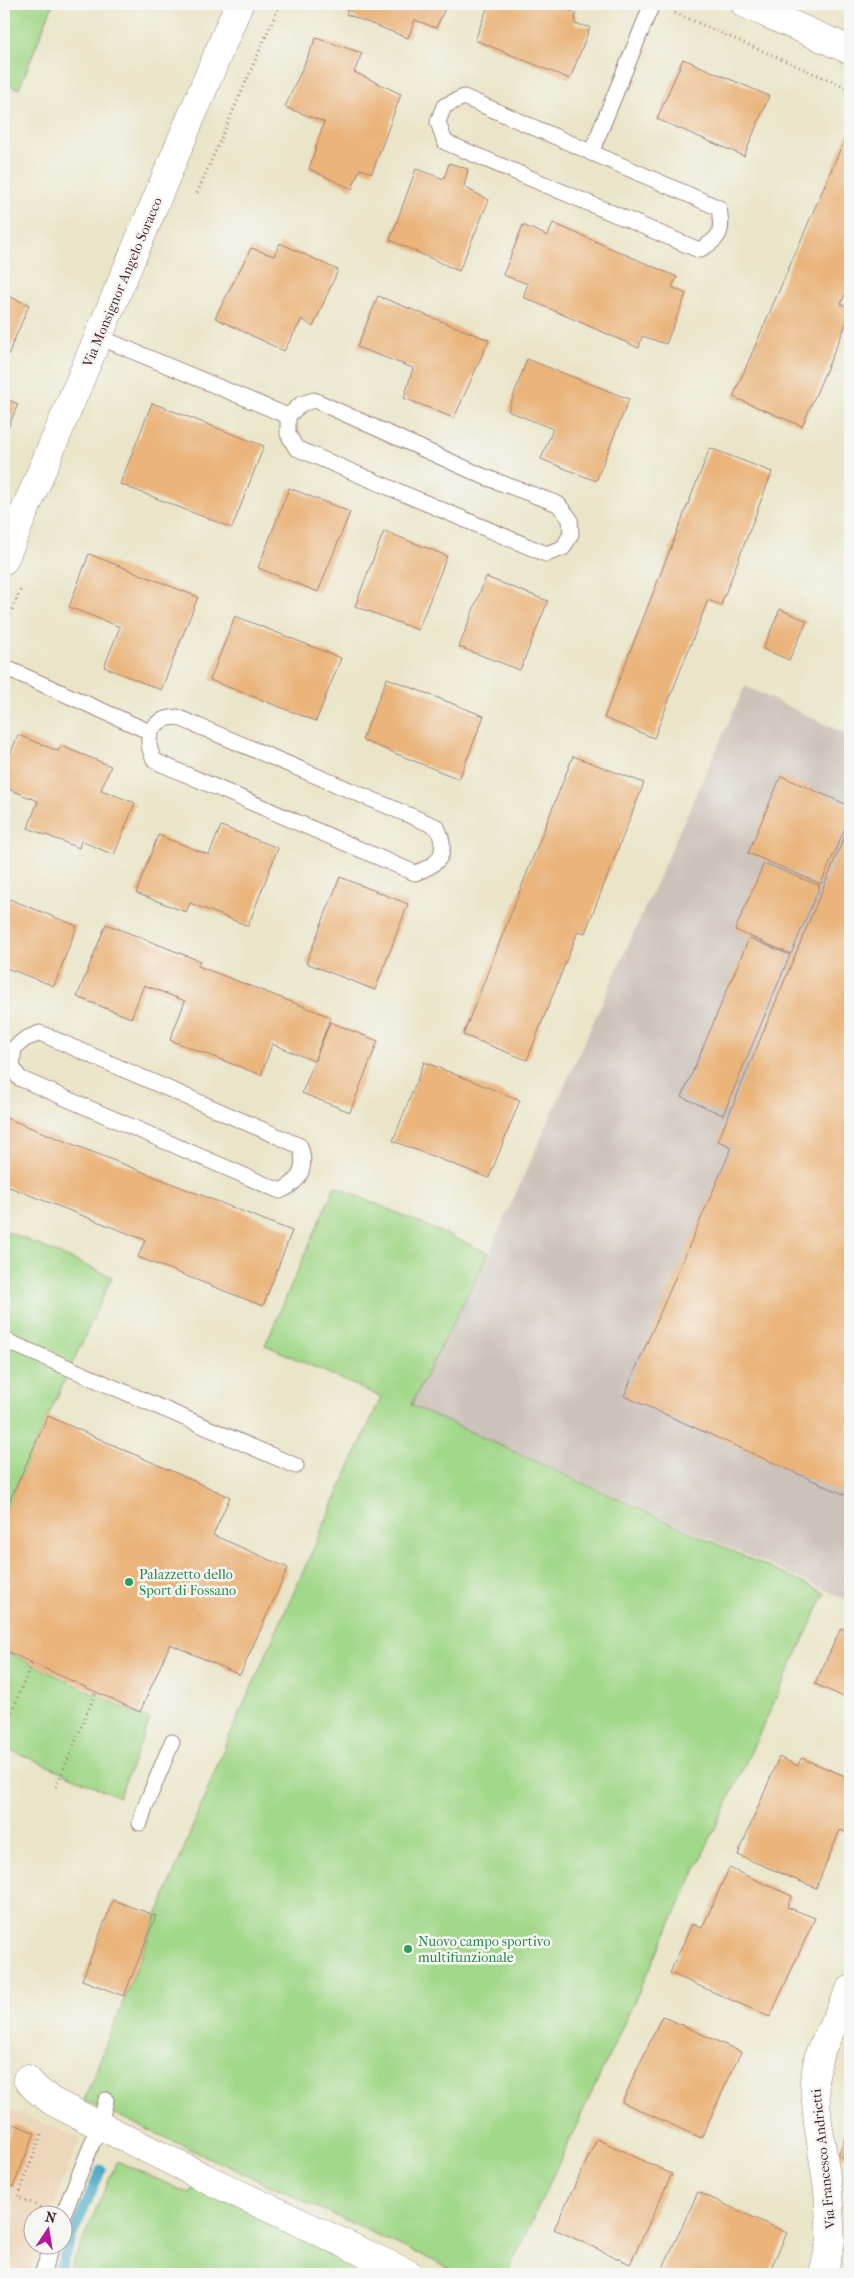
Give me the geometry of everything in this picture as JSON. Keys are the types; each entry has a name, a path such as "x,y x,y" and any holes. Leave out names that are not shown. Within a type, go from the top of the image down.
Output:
{"street":[{"name":"Via Monsignor Angelo Soracco","path":"4,560 239,4"},
{"path":"745,4 850,50"},
{"name":"Via Francesco Andrietti","path":"823,2274 831,2241 828,2190 814,2081 819,2054 850,1990"},
{"path":"27,2079 36,2089 53,2102 103,2112 204,2178 410,2274"}],"lane":[{"path":"591,153 652,4"},
{"path":"464,97 591,153 719,208 722,228 715,242 699,250 445,142 438,122 444,106 464,97"},
{"path":"99,337 288,416"},
{"path":"314,400 485,477 558,504 570,518 571,534 563,548 546,554 296,448 288,434 288,416 301,404 314,400"},
{"path":"4,667 150,732"},
{"path":"177,717 437,827 443,840 441,857 431,868 415,873 154,761 148,750 150,732 161,720 177,717"},
{"path":"40,1033 300,1146 304,1157 301,1174 292,1186 280,1191 19,1078 12,1066 9,1046 40,1033"},
{"path":"4,1340 296,1466"},
{"path":"140,1823 144,1807 172,1742"},
{"path":"66,2206 103,2112"},
{"path":"42,2274 48,2256"}],"path":[{"path":"671,11 850,90"},
{"path":"4,1730 32,1663"},
{"path":"56,1787 96,1692"},
{"path":"38,2206 18,2197 53,2102"}],"shaded area":[{"path":"745,686 850,736 850,1601 410,1405 489,1253"},
{"path":"4,2107 80,2138 54,2206 22,2206 22,2256 35,2256 28,2274 4,2274"}],"green space":[{"path":"4,4 53,4 19,89 4,84"},
{"name":"Nuovo campo sportivo multifunzionale","path":"335,1186 489,1253 411,1405 825,1593 507,2274 462,2274 84,2100 222,1753 381,1397 265,1345"},
{"path":"4,1230 112,1277 4,1513"},
{"path":"4,1651 150,1720 119,1797 4,1747"},
{"path":"117,2161 190,2194 194,2186 371,2261 365,2273 367,2274 68,2274"}],"building":[{"path":"350,4 447,4 436,28 415,20 408,38 346,14"},
{"path":"489,4 504,6 505,4 551,4 576,13 575,24 590,27 570,79 475,40"},
{"path":"316,38 362,53 354,72 401,94 372,173 360,169 352,189 309,169 324,122 285,107"},
{"path":"683,59 769,96 744,156 657,119"},
{"path":"846,136 850,138 850,283 841,304 850,308 850,315 802,426 733,397"},
{"path":"449,163 468,169 464,187 489,200 459,271 390,240 416,169 444,179"},
{"path":"553,223 677,277 672,287 686,294 666,344 642,336 639,348 523,297 528,284 503,275 523,225 548,236"},
{"path":"280,243 338,270 313,327 302,319 284,351 215,318 251,248 274,256"},
{"path":"4,294 29,305 4,364"},
{"path":"378,296 489,340 454,418 404,398 413,368 357,347"},
{"path":"527,359 629,399 596,481 541,459 553,429 508,411"},
{"path":"4,398 18,404 4,437"},
{"path":"152,403 264,446 232,528 120,484"},
{"path":"710,448 772,472 721,605 708,600 654,738 604,718"},
{"path":"289,488 350,512 318,592 258,568"},
{"path":"384,531 447,556 418,630 355,606"},
{"path":"89,554 198,597 161,690 104,667 120,627 69,607"},
{"path":"486,577 548,601 520,670 459,647"},
{"path":"780,609 807,621 789,660 763,649"},
{"path":"235,616 341,658 316,721 210,680"},
{"path":"387,678 484,716 459,779 362,740"},
{"path":"18,735 58,751 61,746 111,766 101,790 135,803 114,855 81,841 79,848 28,828 38,801 4,787 4,770"},
{"path":"573,756 644,783 585,933 578,931 527,1060 463,1035"},
{"path":"781,776 850,806 850,816 821,884 748,853"},
{"path":"850,823 850,1497 624,1396 732,1147 718,1141"},
{"path":"221,826 278,848 248,926 190,903 186,912 136,893 158,835 209,855"},
{"path":"764,863 820,886 791,954 735,930"},
{"path":"340,877 408,904 375,990 306,963"},
{"path":"4,897 77,926 54,986 4,967"},
{"path":"106,924 200,961 198,966 331,1017 314,1061 272,1044 261,1075 170,1040 185,1001 144,985 131,1018 77,997"},
{"path":"749,938 790,955 723,1115 682,1097"},
{"path":"330,1022 378,1041 350,1112 302,1093"},
{"path":"424,1062 520,1100 489,1178 393,1141"},
{"path":"4,1117 292,1231 263,1306 138,1257 145,1240 4,1185"},
{"path":"48,1416 230,1497 213,1535 288,1568 240,1675 170,1644 140,1712 4,1650 4,1513"},
{"path":"841,1628 850,1633 850,1700 815,1684"},
{"path":"779,1757 798,1766 801,1758 850,1778 850,1834 840,1830 816,1888 738,1855"},
{"path":"729,1868 792,1896 787,1907 815,1918 770,2017 670,1973 692,1924 702,1928"},
{"path":"113,1900 156,1916 124,1996 82,1980"},
{"path":"662,2016 741,2052 701,2138 622,2102"},
{"path":"14,2124 35,2133 13,2187 4,2183 4,2149"},
{"path":"850,2126 850,2160 838,2155"},
{"path":"597,2139 672,2174 630,2264 554,2229"},
{"path":"698,2192 787,2233 768,2274 660,2274"}],"waterway":[{"path":"58,2274 72,2236 101,2170"}],"place":[{"name":"Palazzetto dello Sport di Fossano","path":"129,1582"},
{"name":"Nuovo campo sportivo multifunzionale","path":"408,1949"}]}
